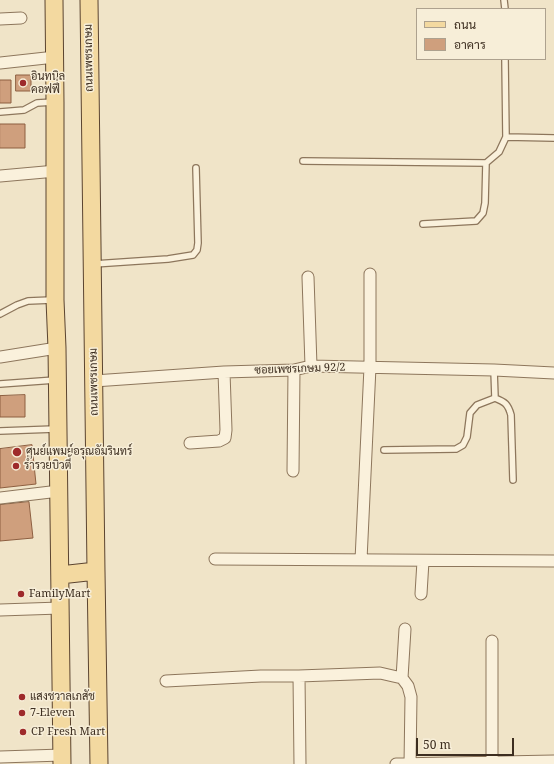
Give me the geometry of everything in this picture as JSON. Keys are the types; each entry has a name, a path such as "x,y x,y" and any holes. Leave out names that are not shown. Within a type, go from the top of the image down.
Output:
{"main road":[{"path":"54,0 56,171 55,300 58,379 62,759"},
{"name":"ถนนเพชรเกษม","path":"89,0 99,764"},
{"path":"60,574 96,571"}],"street":[{"path":"0,19 20,18"},
{"path":"0,63 55,57"},
{"path":"0,176 56,171"},
{"path":"361,560 370,367 370,274"},
{"path":"308,277 311,366"},
{"path":"0,357 57,348"},
{"name":"ซอยเพชรเกษม 92/2","path":"94,381 224,372 294,370 311,366 494,370 554,373"},
{"path":"293,471 294,370"},
{"path":"190,443 219,441 225,438 224,372"},
{"path":"0,498 59,491"},
{"path":"215,559 554,561"},
{"path":"421,594 423,561"},
{"path":"0,610 60,608"},
{"path":"402,678 406,629"},
{"path":"492,641 492,763"},
{"path":"166,681 261,676 380,673 402,678 408,686 411,697 410,764"},
{"path":"299,676 300,764"},
{"path":"0,757 62,759"},
{"path":"396,764 554,761"}],"lane":[{"path":"303,161 486,162 499,152 506,137 505,60"},
{"path":"0,112 24,110 37,104 55,102"},
{"path":"506,137 554,138"},
{"path":"423,224 476,221 483,213 485,203 486,162"},
{"path":"92,264 193,256 197,250 198,243 196,168"},
{"path":"0,314 28,301 55,300"},
{"path":"494,370 495,398"},
{"path":"0,384 58,379"},
{"path":"384,450 456,449 463,445 467,437 470,413 477,405 495,398 503,401 508,406 511,414 513,480"},
{"path":"0,431 58,429"}],"building":[{"name":"อินทนิล คอฟฟี่","path":"16,75 31,75 31,91 16,91"},
{"path":"0,80 11,80 11,103 0,103"},
{"path":"0,124 25,124 25,148 0,148"},
{"path":"25,395 25,417 0,417 0,396"},
{"path":"32,445 36,484 0,488 0,449"},
{"path":"29,502 33,538 0,541 0,505"}],"place":[{"name":"อินทนิล คอฟฟี่","path":"23,83"},
{"name":"ศูนย์แพมย์อรุณอัมรินทร์","path":"17,452"},
{"name":"ร่ำรวยบิวตี้","path":"16,466"},
{"name":"FamilyMart","path":"21,594"},
{"name":"แสงชวาลเภสัช","path":"22,697"},
{"name":"7-Eleven","path":"22,713"},
{"name":"CP Fresh Mart","path":"23,732"}]}
